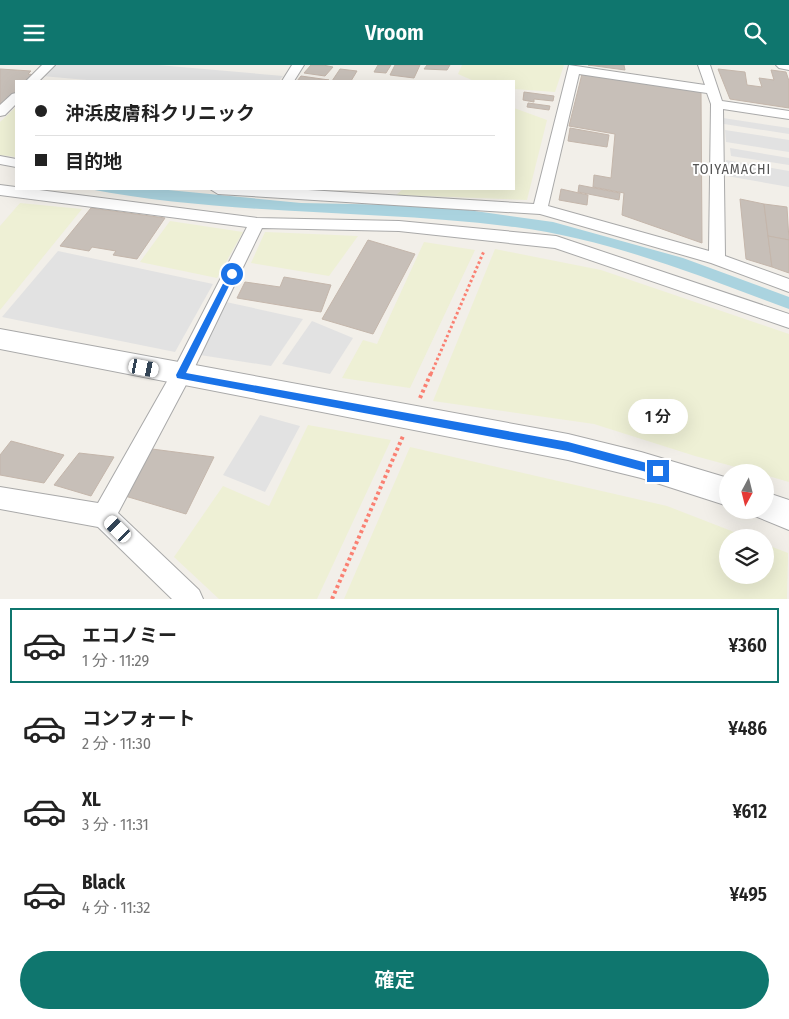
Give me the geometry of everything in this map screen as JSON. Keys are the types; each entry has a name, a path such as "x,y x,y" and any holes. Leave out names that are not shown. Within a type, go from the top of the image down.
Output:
{"street":[{"path":"33,80 48,65"},
{"path":"289,80 298,65"},
{"path":"704,65 714,97 717,259"},
{"path":"784,65 789,65"},
{"path":"540,209 575,67 789,115"},
{"path":"0,112 15,98"},
{"path":"0,160 15,163"},
{"path":"0,190 257,223 382,227 478,233 556,243 789,321"},
{"path":"248,190 338,193 385,199 540,209 717,259 789,286"},
{"path":"382,227 385,199"},
{"path":"104,516 180,375 257,223"},
{"path":"0,339 180,375 568,447 641,465 719,489"},
{"path":"0,498 104,516 190,599"},
{"path":"774,509 789,515"}],"path":[{"path":"332,599 474,279 486,244"}],"green space":[{"path":"462,65 564,65 555,92 515,89 515,80 472,80 458,74"},
{"path":"15,108 15,157 0,155 0,122"},
{"path":"515,108 547,120 527,200 396,195 402,190 515,190"},
{"path":"20,203 82,209 0,310 0,226"},
{"path":"170,221 243,232 217,278 140,262"},
{"path":"265,232 358,236 329,276 251,263"},
{"path":"424,242 475,250 410,388 342,378 363,340 377,344"},
{"path":"495,249 601,270 789,334 789,482 774,478 774,464 724,464 594,424 433,401"},
{"path":"308,425 391,440 317,599 219,599 174,557 223,486 269,506"},
{"path":"410,447 667,506 726,529 719,529 719,584 774,584 774,548 788,553 787,599 344,599"}],"shaded area":[{"path":"53,65 158,65 283,76 280,80 87,80 42,76"},
{"path":"723,118 789,128 789,134 724,124"},
{"path":"725,130 789,140 789,152 726,142"},
{"path":"730,148 789,158 789,165 731,156"},
{"path":"726,160 789,171 789,187 727,176"},
{"path":"58,251 213,284 175,352 2,317"},
{"path":"226,302 303,319 271,366 200,355"},
{"path":"312,321 353,338 330,374 282,364"},
{"path":"260,415 300,426 265,492 223,475"}],"water":[{"path":"95,190 168,190 301,203 400,205 468,210 553,222 683,258 789,297 789,309 654,260 585,240 550,233 462,221 248,208 142,198"}],"building":[{"path":"311,65 333,67 325,76 304,73"},
{"path":"378,65 391,65 386,73 374,72"},
{"path":"395,65 420,65 414,78 390,75"},
{"path":"427,65 450,65 447,70 424,69"},
{"path":"588,65 624,65 625,70"},
{"path":"0,69 31,71 28,74 35,75 29,80 15,80 15,94 0,109"},
{"path":"340,69 357,71 352,80 333,80"},
{"path":"718,69 745,72 747,85 762,87 759,78 774,80 771,70 786,72 789,81 789,108 730,99"},
{"path":"582,74 701,91 702,243 622,215 624,193 593,187 594,175 611,178 615,134 569,126"},
{"path":"301,76 329,80 298,80"},
{"path":"524,92 554,96 553,101 534,99 534,102 523,100"},
{"path":"528,103 550,106 549,110 527,107"},
{"path":"570,128 609,135 607,147 568,141"},
{"path":"579,185 620,193 619,200 578,192"},
{"path":"561,189 588,195 587,205 559,200"},
{"path":"740,199 764,204 772,267 746,259"},
{"path":"764,204 787,207 789,240 768,236"},
{"path":"91,208 165,218 137,259 113,255 116,251 92,247 89,251 60,246"},
{"path":"768,236 789,240 789,273 772,267"},
{"path":"368,240 415,254 373,334 322,319"},
{"path":"284,277 331,285 321,312 237,298 245,282 280,287"},
{"path":"11,441 64,455 44,483 0,475 0,455"},
{"path":"152,449 214,457 186,514 125,496"},
{"path":"79,453 114,457 91,496 54,485"}],"district":[{"name":"TOIYAMACHI","path":"732,169"}],"route":[{"path":"232,274 180,375 568,447 658,471"}]}
